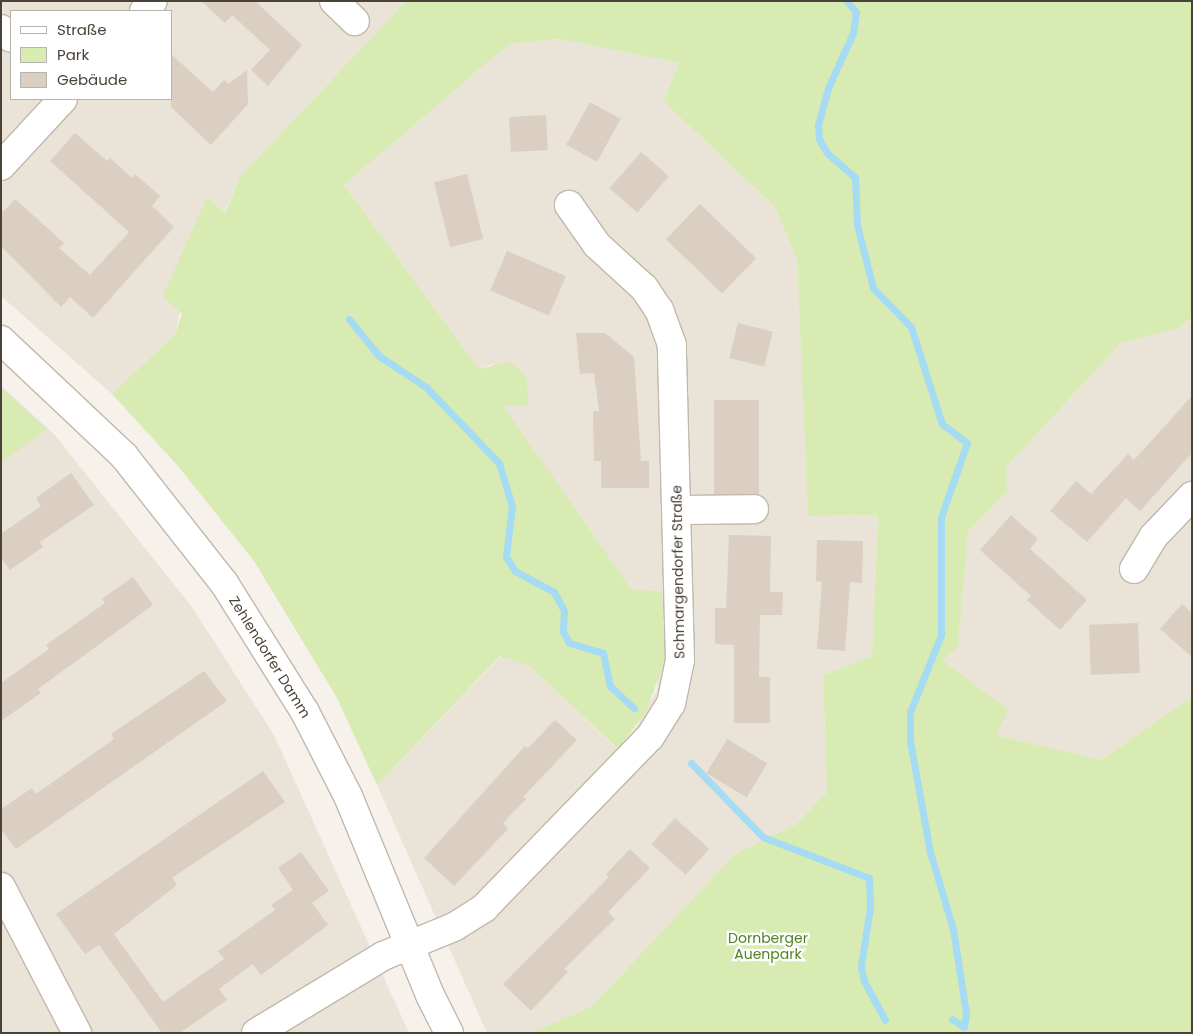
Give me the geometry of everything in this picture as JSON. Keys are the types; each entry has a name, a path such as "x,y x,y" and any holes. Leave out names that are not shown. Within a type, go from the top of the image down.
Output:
{"street":[{"path":"334,1 356,21"},
{"path":"1,166 62,100"},
{"name":"Schmargendorfer Straße","path":"256,1033 383,956 454,927 484,908 542,852 656,729 671,704 680,660 672,345 659,310 644,288 582,229 569,205"},
{"name":"Zehlendorfer Damm","path":"1,340 124,456 224,583 305,712 344,787 409,945 449,1033"},
{"path":"1134,568 1153,537 1192,496"},
{"path":"677,510 754,510"},
{"path":"1,887 77,1033"}],"shaded area":[{"path":"1,1 406,1 240,177 224,213 207,197 175,334 112,394 1,296"},
{"path":"559,39 679,63 663,101 774,206 797,259 808,516 878,515 872,656 823,675 827,792 795,825 735,854 591,1007 530,1033 487,1033 377,785 501,656 528,665 617,749 635,729 657,690 662,591 632,590 502,406 527,406 492,364 479,369 344,185 509,44"},
{"path":"1192,317 1192,697 1101,760 996,735 943,661 958,647 968,532 1007,491 1006,467 1121,343 1179,328"},
{"path":"1,386 54,434 192,607 274,735 409,1033 1,1033"}],"green space":[{"name":"Dornberger Auenpark","path":"406,1 1192,1 1192,317 1179,328 1121,343 1006,467 1007,491 968,532 958,647 943,661 1008,710 996,735 1101,760 1192,697 1192,1033 530,1033 591,1007 735,854 795,825 827,792 823,675 872,656 878,515 808,516 797,259 774,206 663,101 679,63 559,39 509,44 344,185 479,369 508,362 519,368 527,381 528,406 503,406 632,590 662,591 665,660 646,712 618,749 528,665 500,656 377,785 337,698 254,561 178,466 112,394 175,334 182,314 163,296 207,197 225,213 240,177"},
{"path":"1,388 47,429 1,462"}],"building":[{"path":"201,1 255,1 302,45 268,86 251,70 270,50 232,15 225,23"},
{"path":"172,55 213,92 224,80 228,84 247,70 248,104 211,145 171,107"},
{"path":"590,102 621,119 597,162 566,145"},
{"path":"546,115 548,150 511,152 509,117"},
{"path":"75,133 107,161 110,158 132,178 135,174 160,196 152,206 174,227 93,318 70,297 61,307 1,246 1,214 15,199 64,243 59,248 90,275 129,232 50,161"},
{"path":"641,152 669,176 637,213 610,188"},
{"path":"467,174 483,239 450,247 434,182"},
{"path":"700,204 756,258 722,293 666,239"},
{"path":"507,251 566,276 549,316 490,291"},
{"path":"738,323 773,332 764,367 729,358"},
{"path":"576,333 605,333 634,357 641,461 649,461 649,488 601,488 601,461 594,461 593,411 599,411 594,373 580,374"},
{"path":"1192,396 1192,453 1140,511 1126,498 1087,542 1050,511 1076,481 1091,494 1128,454 1134,460"},
{"path":"714,400 759,400 759,494 714,494"},
{"path":"71,473 94,505 40,542 43,547 10,570 1,558 1,534 41,506 36,498"},
{"path":"1011,515 1038,539 1030,549 1087,600 1060,630 1027,600 1031,596 980,550"},
{"path":"729,535 771,536 770,592 783,592 782,615 760,615 759,677 770,677 770,723 734,723 734,645 715,644 715,608 726,608"},
{"path":"817,540 863,541 862,583 850,582 845,651 817,649 822,582 816,581"},
{"path":"133,577 153,605 38,689 41,693 1,721 1,683 49,649 46,645 105,603 102,599"},
{"path":"1182,604 1192,613 1192,657 1160,629"},
{"path":"1138,623 1140,673 1091,675 1089,625"},
{"path":"204,671 227,701 16,849 1,829 1,809 32,788 36,794 114,739 111,734"},
{"path":"555,720 577,740 523,797 526,799 503,823 508,829 454,886 424,858 525,746 528,748"},
{"path":"727,739 767,763 747,797 706,773"},
{"path":"263,771 285,802 172,878 177,885 114,934 163,1002 224,959 218,951 275,910 271,905 293,890 278,868 301,852 329,891 312,903 328,925 261,975 253,964 219,989 227,1000 180,1033 162,1033 99,945 85,954 56,914"},
{"path":"675,818 709,849 686,875 652,844"},
{"path":"630,849 650,868 608,912 615,919 564,969 568,972 531,1011 503,984 609,877 606,874"}],"waterway":[{"path":"847,1 856,12 853,33 828,88 818,125 819,139 827,153 855,177 857,225 873,288 911,327 942,424 967,443 941,517 941,635 910,712 910,741 930,852 953,929 966,1013 964,1027 952,1019"},
{"path":"349,319 379,356 426,387 499,463 512,506 506,557 515,571 554,592 564,611 563,631 569,643 603,653 610,686 634,708"},
{"path":"691,763 763,837 869,878 870,907 861,966 864,981 885,1020"}]}
